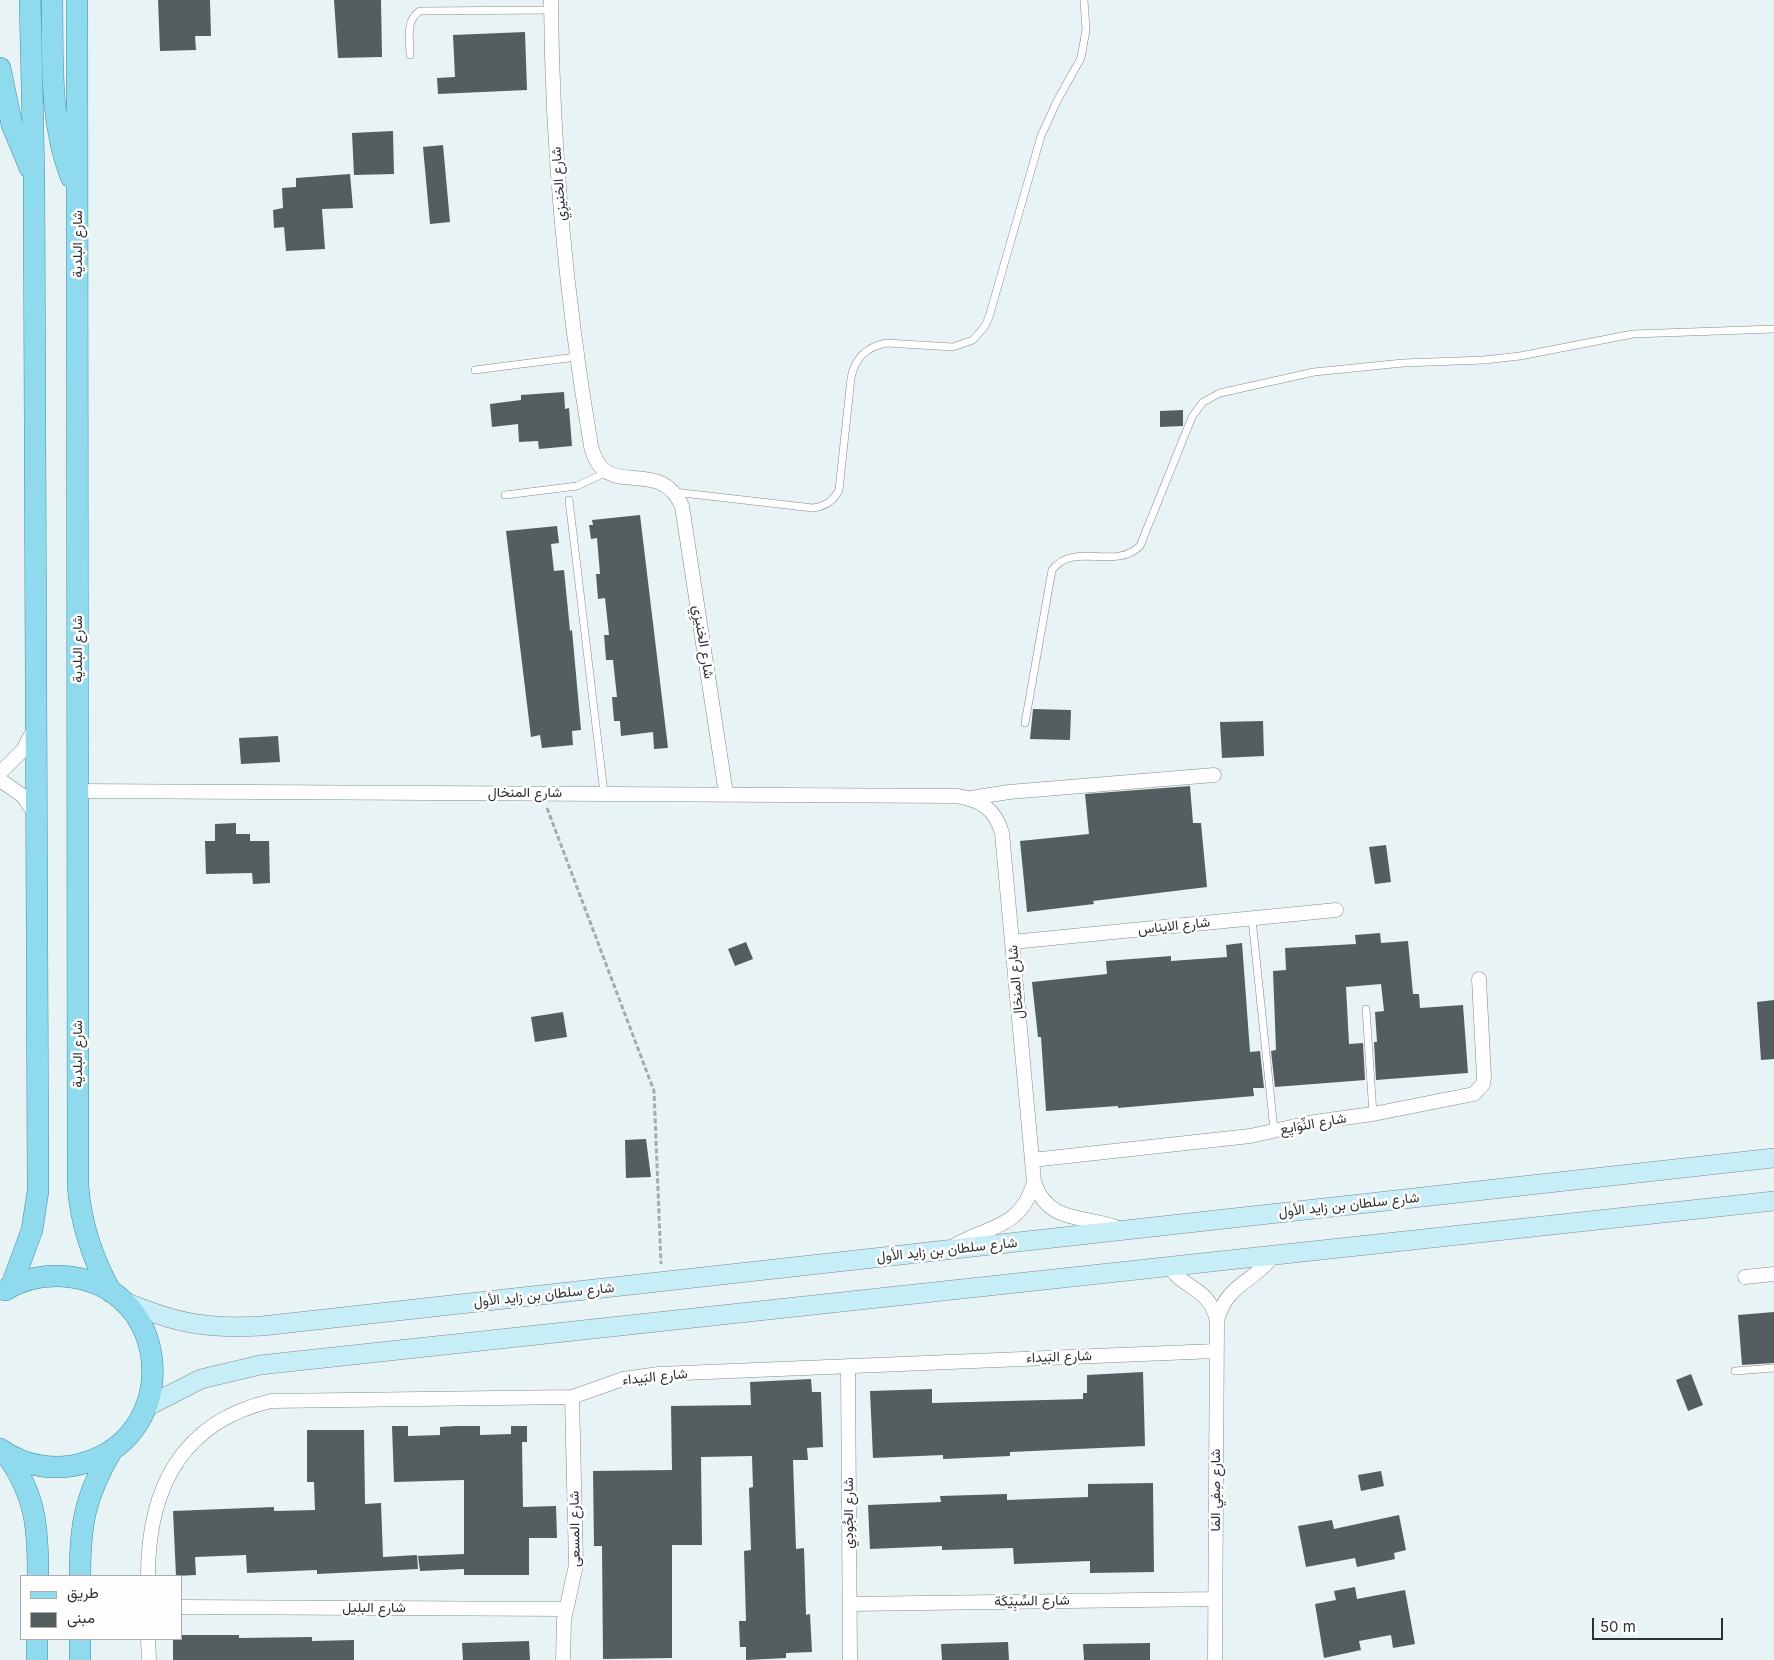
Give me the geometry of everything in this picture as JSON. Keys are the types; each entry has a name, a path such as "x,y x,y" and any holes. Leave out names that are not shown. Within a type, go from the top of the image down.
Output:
{"main road":[{"path":"6,1290 29,1240 38,1190 34,176 30,0"},
{"path":"52,0 54,103 63,150 78,196"},
{"name":"شارع البلدية","path":"77,0 78,1186 81,1214 87,1241 117,1296 135,1316 145,1332 151,1350 153,1370 152,1389 146,1407 126,1438 112,1450"},
{"path":"0,68 12,125 34,176"},
{"name":"شارع سلطان بن زايد الأول","path":"117,1296 181,1323 221,1328 262,1326 1774,1158"},
{"path":"146,1407 201,1379 260,1364 1774,1201"},
{"path":"6,1290 44,1276 62,1276 96,1283 117,1296"},
{"path":"3,1451 40,1466 59,1467 78,1465 96,1459 112,1450"},
{"path":"80,1575 81,1524 88,1496 112,1450"},
{"path":"3,1451 18,1470 34,1508 37,1528 38,1575"},
{"path":"37,1660 38,1640"},
{"path":"80,1640 80,1660"}],"street":[{"name":"شارع الخنيزِي","path":"551,5 559,204 576,357 593,454 607,472"},
{"path":"607,472 626,479 649,478 667,486 673,492"},
{"name":"شارع الخنيزِي","path":"673,492 684,514 726,794"},
{"path":"0,772 23,750 36,726"},
{"name":"شارع المنخال","path":"78,791 604,793 957,796 971,798 1010,792 1214,775"},
{"path":"0,780 23,796 36,816"},
{"name":"شارع المنخال","path":"971,798 991,809 998,820 1002,833 1034,1182 1042,1199 1056,1212 1125,1230"},
{"name":"شارع الايناس","path":"1012,942 1336,910"},
{"name":"شارع النِّوَايِع","path":"1032,1160 1250,1136 1314,1122 1373,1114 1466,1096 1479,1090 1483,1084 1484,1077 1479,979"},
{"name":"شارع المنخال","path":"948,1250 998,1228 1015,1217 1027,1200 1034,1182"},
{"name":"شارع صِفِي المَا","path":"1215,1660 1217,1320 1220,1310 1230,1293 1262,1270 1274,1255"},
{"name":"شارع صِفِي المَا","path":"1169,1266 1179,1279 1200,1290 1206,1297 1217,1320"},
{"path":"1745,1276 1774,1274"},
{"name":"شارع البَيداء","path":"148,1575 152,1522 159,1496 170,1471 192,1442 205,1430 236,1411 271,1401 289,1399 572,1397 606,1384 641,1376 1216,1351"},
{"name":"شارع الجُودِي","path":"848,1366 850,1660"},
{"name":"شارع المسعى","path":"563,1660 566,1609 573,1587 576,1565 572,1397"},
{"name":"شارع السِّبِيْكَة","path":"850,1604 1215,1599"},
{"name":"شارع البليل","path":"182,1607 566,1609"},
{"path":"148,1640 149,1660"}],"lane":[{"path":"673,492 814,508 830,503 839,490 852,370 861,355 877,345 886,343 953,347 963,345 972,340 985,326 1002,277 1020,206 1042,136 1057,101 1081,58 1086,30 1084,0"},
{"name":"شارع الخنيزِي","path":"410,54 411,19 420,11 551,5"},
{"path":"1025,723 1052,570 1057,564 1068,557 1118,557 1130,554 1140,546 1192,417 1197,409 1211,397 1276,380 1358,366 1502,358 1632,334 1774,329"},
{"path":"475,370 576,357"},
{"path":"505,494 568,489 588,482 607,472"},
{"path":"569,500 604,793"},
{"path":"1252,919 1274,1130"},
{"path":"1366,1008 1373,1114"},
{"path":"1735,1371 1774,1368"}],"path":[{"path":"542,793 654,1091 661,1281"}],"building":[{"path":"158,0 210,0 211,36 195,36 196,50 160,51"},
{"path":"334,0 381,0 382,57 338,58"},
{"path":"525,32 527,90 438,94 437,78 455,77 453,35"},
{"path":"393,131 394,174 354,175 352,133"},
{"path":"443,145 450,222 430,224 423,147"},
{"path":"350,174 353,208 322,209 325,249 286,251 284,227 274,228 273,210 283,208 282,188 296,187 296,178"},
{"path":"564,392 565,409 569,408 572,446 539,449 538,441 519,442 518,424 492,427 490,404 521,400 521,395"},
{"path":"1183,410 1183,426 1160,427 1160,411"},
{"path":"640,515 668,748 654,749 653,732 621,736 620,721 614,721 612,697 617,697 613,660 606,660 604,635 609,635 605,598 598,599 596,574 600,574 597,538 591,539 589,525 593,525 592,520"},
{"path":"557,526 559,543 551,544 554,571 564,570 570,631 572,630 581,730 572,731 573,745 542,748 540,735 531,737 506,531"},
{"path":"1033,709 1071,710 1070,740 1030,739"},
{"path":"1263,721 1264,756 1222,758 1220,722"},
{"path":"278,736 280,762 241,764 239,738"},
{"path":"1190,786 1193,823 1201,823 1207,887 1093,901 1094,904 1027,912 1020,841 1089,834 1085,794"},
{"path":"236,823 236,834 250,834 250,841 269,841 270,883 253,884 252,873 206,874 205,841 215,841 215,824"},
{"path":"1386,845 1391,882 1375,884 1369,847"},
{"path":"1380,933 1381,943 1408,941 1413,994 1419,994 1420,1008 1463,1005 1468,1073 1376,1080 1374,1042 1377,1042 1375,1012 1384,1011 1381,984 1346,987 1349,1044 1363,1043 1365,1080 1275,1087 1271,1051 1276,1050 1273,971 1286,970 1285,948 1356,944 1355,935"},
{"path":"746,942 753,959 735,966 728,949"},
{"path":"1242,943 1250,1052 1260,1051 1264,1088 1253,1088 1254,1096 1118,1108 1118,1106 1046,1111 1041,1037 1038,1037 1032,982 1107,974 1106,961 1171,956 1171,961 1227,957 1226,945"},
{"path":"1774,1000 1774,1059 1761,1060 1757,1002"},
{"path":"563,1012 567,1037 535,1042 531,1017"},
{"path":"646,1139 651,1177 626,1178 625,1140"},
{"path":"1774,1312 1774,1363 1742,1365 1738,1315"},
{"path":"1143,1372 1145,1446 1010,1452 1010,1456 943,1459 943,1455 873,1458 870,1391 932,1389 932,1403 1083,1399 1083,1393 1087,1393 1087,1375"},
{"path":"1691,1374 1703,1405 1688,1411 1676,1380"},
{"path":"811,1379 812,1392 821,1392 823,1447 807,1448 808,1460 793,1460 796,1549 804,1548 806,1615 810,1614 812,1652 786,1653 786,1658 746,1660 746,1647 740,1647 739,1621 746,1621 744,1551 751,1550 749,1488 753,1487 752,1456 701,1457 702,1545 672,1545 672,1658 603,1659 602,1546 594,1546 593,1471 672,1470 671,1406 751,1405 750,1382"},
{"path":"392,1426 408,1426 408,1436 440,1435 440,1427 456,1426 480,1426 480,1435 511,1434 511,1426 527,1426 527,1442 522,1442 523,1507 556,1506 557,1538 529,1538 529,1575 464,1575 464,1569 420,1571 418,1556 464,1554 464,1480 394,1482"},
{"path":"307,1430 364,1430 365,1504 381,1503 383,1557 417,1555 418,1569 317,1574 317,1570 247,1573 246,1555 195,1557 196,1575 176,1575 173,1511 274,1507 274,1511 315,1510 314,1482 307,1482"},
{"path":"1381,1471 1384,1486 1361,1491 1358,1475"},
{"path":"1153,1483 1154,1572 1090,1573 1090,1561 1014,1564 1013,1548 942,1550 942,1546 870,1549 868,1505 941,1502 940,1496 1007,1494 1007,1500 1088,1497 1088,1484"},
{"path":"1399,1515 1406,1550 1394,1553 1395,1559 1357,1567 1355,1558 1306,1567 1298,1526 1332,1520 1334,1529"},
{"path":"1355,1587 1357,1599 1405,1590 1415,1644 1393,1648 1391,1635 1359,1641 1361,1650 1324,1658 1315,1604 1336,1600 1334,1591"},
{"path":"182,1635 239,1635 239,1638 312,1637 312,1641 354,1640 354,1660 173,1660 173,1640 182,1640"},
{"path":"529,1641 530,1660 463,1660 462,1643"},
{"path":"1008,1642 1009,1660 942,1660 941,1644"},
{"path":"1150,1643 1150,1660 1084,1660 1083,1644"}]}
